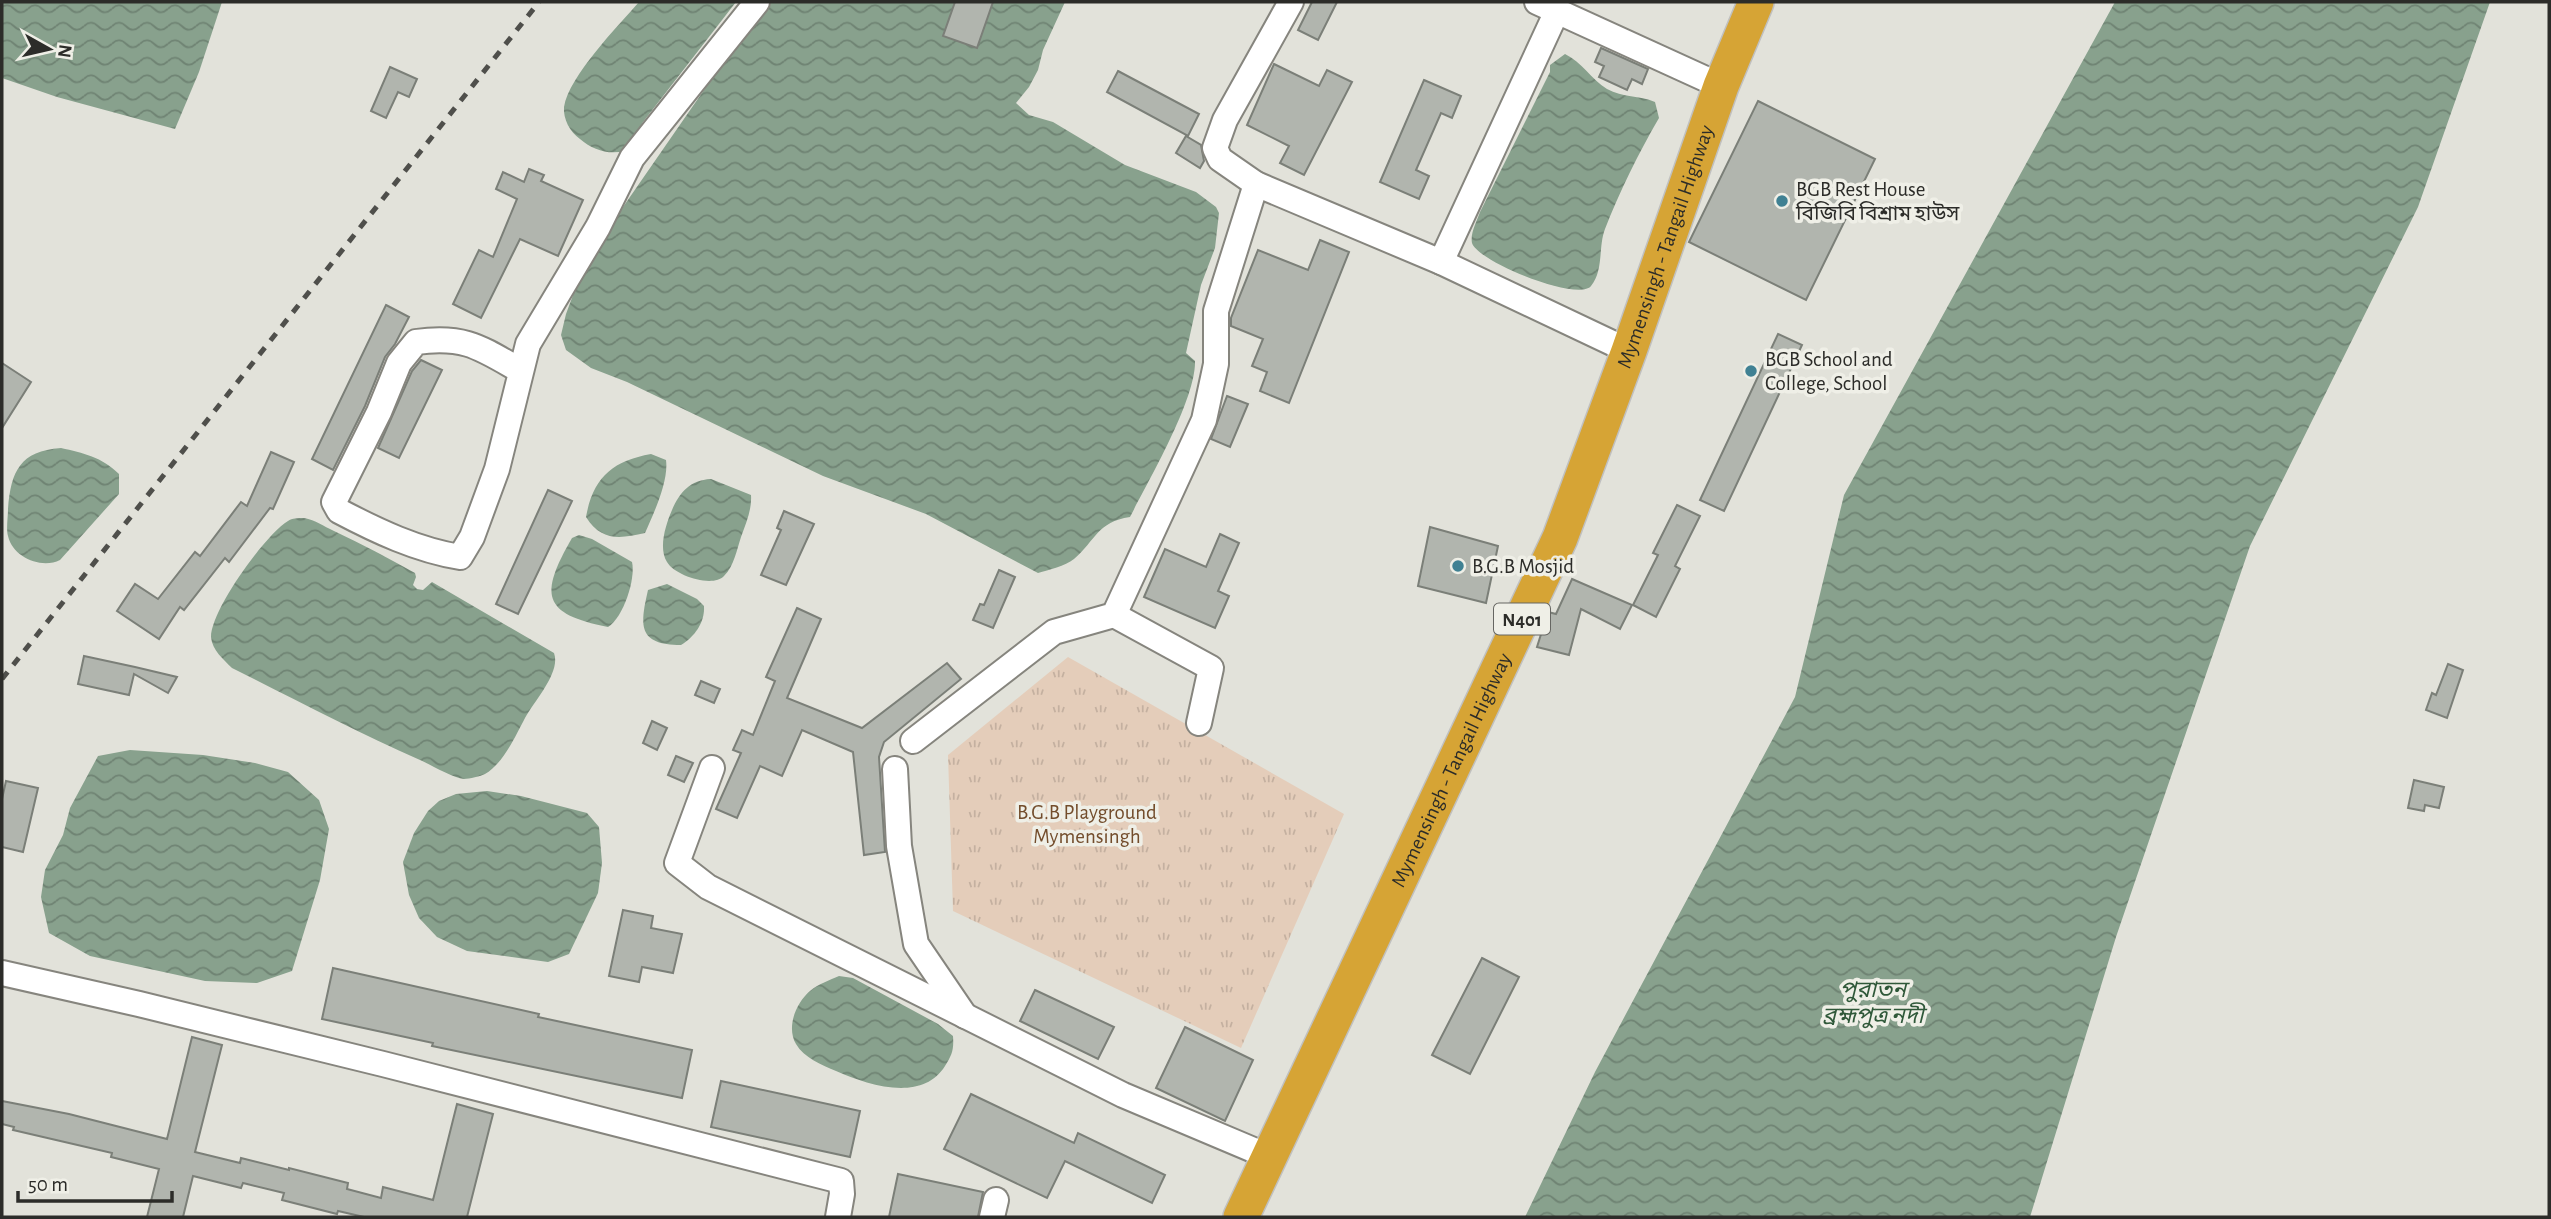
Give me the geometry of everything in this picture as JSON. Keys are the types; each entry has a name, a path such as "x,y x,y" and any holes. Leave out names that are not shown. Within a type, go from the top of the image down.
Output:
{"highway":[{"name":"Mymensingh - Tangail Highway","path":"1241,1217 1560,538 1629,351 1721,86 1756,2"}],"street":[{"path":"521,371 475,344 437,339 416,342 399,363 379,412 343,481 334,502 339,511 402,541 437,553 460,557 472,537 497,469 528,344 598,227 632,158 757,2"},
{"path":"1291,2 1225,120 1215,148 1220,159 1256,184 1441,262 1629,351"},
{"path":"1441,262 1547,6 1721,86"},
{"path":"1114,615 1204,420 1216,364 1216,311 1256,184"},
{"path":"913,741 1054,632 1114,615 1211,668 1199,723"},
{"path":"712,768 677,863 708,887 1123,1095 1270,1157"},
{"path":"895,769 899,846 916,944 965,1017"},
{"path":"2,973 383,1064 841,1181 838,1217"}],"green space":[{"name":"B.G.B Playground Mymensingh","path":"1068,657 1344,814 1241,1048 953,911 948,755"}],"water":[{"path":"2,2 222,2 199,72 175,129 57,97 2,78"},
{"path":"639,2 736,2 643,122 625,151 601,151 573,133 566,121 564,107 584,66"},
{"path":"771,2 1065,2 1043,50 1038,70 1016,103 1029,115 1053,122 1125,165 1196,192 1216,207 1219,213 1215,248 1201,285 1186,353 1195,361 1193,377 1180,417 1130,517 1104,527 1066,564 1038,573 926,514 823,476 627,382 591,368 566,350 561,335 579,279 623,207 713,77"},
{"name":"পুরাতন ব্রহ্মপুত্র নদী","path":"2115,2 2490,2 2418,207 2250,546 2116,937 2030,1217 1525,1217 1595,1072 1795,697 1844,495"},
{"path":"1565,54 1607,89 1655,102 1659,118 1605,229 1595,280 1591,286 1582,290 1568,289 1529,278 1491,260 1472,243 1480,212 1550,72 1550,65"},
{"path":"61,448 92,456 113,468 119,474 119,494 60,560 37,562 22,556 11,544 7,526 9,496 20,465 36,453"},
{"path":"651,454 666,460 666,468 660,498 645,533 619,537 604,534 586,517 599,482 625,461"},
{"path":"711,479 751,495 751,501 730,567 719,579 703,581 686,576 671,567 664,556 663,543 665,529 682,493 697,482"},
{"path":"304,518 319,523 415,573 413,585 417,589 423,590 432,582 554,653 551,677 508,749 492,769 483,775 466,779 448,774 232,668 219,654 211,637 213,625 229,592 266,541 278,529 291,519"},
{"path":"579,535 592,539 632,562 632,578 627,597 619,615 608,627 570,616 559,608 553,599 551,588 554,574 572,538"},
{"path":"667,584 697,599 704,606 698,629 681,645 667,644 649,637 643,623 648,590"},
{"path":"130,750 203,755 255,763 288,772 319,800 329,829 320,880 292,971 257,983 205,981 90,956 49,933 41,897 45,870 63,835 70,808 98,756"},
{"path":"487,791 521,796 587,813 599,827 602,863 598,893 569,954 548,962 467,951 437,937 419,918 409,895 403,862 414,833 428,811 439,801 456,794"},
{"path":"839,976 853,978 938,1024 953,1036 951,1055 935,1077 909,1088 878,1085 825,1066 799,1049 792,1030 797,1009 813,989"}],"building":[{"path":"955,2 993,2 977,48 943,36"},
{"path":"1312,2 1337,2 1318,40 1298,30"},
{"path":"1601,48 1648,69 1642,84 1632,79 1627,90 1599,77 1604,66 1595,62"},
{"path":"1274,64 1319,86 1327,70 1352,82 1304,175 1280,163 1289,146 1247,125"},
{"path":"390,67 417,79 409,97 398,92 386,118 371,111"},
{"path":"1118,71 1199,114 1188,136 1107,92"},
{"path":"1424,80 1461,96 1452,118 1441,113 1416,170 1429,176 1419,199 1380,182"},
{"name":"BGB Rest House বিজিবি বিশ্রাম হাউস","path":"1758,101 1875,159 1806,300 1689,242"},
{"path":"1186,136 1201,145 1204,161 1200,168 1176,153"},
{"path":"529,169 544,175 541,181 583,200 558,256 520,239 481,318 453,304 479,250 493,257 517,199 496,189 503,172 524,182"},
{"path":"1320,240 1349,252 1289,403 1260,391 1267,372 1252,366 1263,339 1231,326 1231,318 1258,250 1308,270"},
{"path":"386,305 409,317 385,357 365,406 333,470 312,459"},
{"path":"1778,334 1802,345 1724,511 1700,500"},
{"path":"421,360 442,370 399,458 378,448 412,371"},
{"path":"2,363 31,382 2,428"},
{"path":"1227,396 1248,404 1230,447 1211,439"},
{"path":"271,452 294,462 273,509 270,508 229,562 225,558 184,610 180,607 159,639 117,611 135,584 158,599 195,552 200,556 241,502 247,506"},
{"path":"548,490 572,501 518,614 496,604"},
{"path":"1677,505 1700,516 1675,566 1680,569 1656,617 1633,605 1658,555 1653,553"},
{"path":"784,511 814,524 786,585 761,575 781,530 777,528"},
{"name":"B.G.B Mosjid","path":"1430,527 1498,546 1486,603 1418,586"},
{"path":"1220,534 1239,543 1218,591 1229,596 1215,628 1144,597 1165,549 1206,567"},
{"path":"999,570 1015,577 993,628 973,620 980,604 984,605"},
{"path":"1572,579 1632,605 1620,629 1581,609 1569,655 1537,647 1548,612 1556,614"},
{"path":"797,608 821,619 787,698 862,728 947,663 961,679 884,742 879,757 885,852 864,855 853,752 802,730 782,776 760,766 737,818 716,809 741,753 733,750 742,730 753,735 775,681 766,677"},
{"path":"84,656 177,677 168,693 134,674 129,695 78,684"},
{"path":"2448,664 2463,670 2447,718 2426,710 2432,693 2436,695"},
{"path":"701,681 720,689 714,703 695,695"},
{"path":"652,721 667,728 657,750 643,743"},
{"path":"676,756 693,763 684,782 668,775"},
{"path":"2414,780 2444,787 2439,808 2425,805 2424,811 2408,808"},
{"path":"6,781 38,788 23,852 2,847 2,799"},
{"path":"623,910 653,916 651,928 682,934 673,973 642,967 639,982 609,976"},
{"path":"1482,958 1519,977 1470,1074 1432,1055"},
{"path":"333,968 539,1014 538,1017 692,1050 682,1098 432,1046 433,1043 322,1019"},
{"path":"1035,990 1114,1027 1098,1059 1020,1021"},
{"path":"1185,1027 1253,1060 1225,1121 1156,1088"},
{"path":"192,1037 222,1045 195,1152 240,1163 241,1158 289,1168 348,1183 347,1189 381,1198 383,1187 433,1200 457,1104 493,1114 467,1217 364,1217 338,1211 337,1214 282,1200 284,1193 243,1183 241,1188 193,1176 183,1217 147,1217 159,1169 111,1157 112,1153 13,1130 14,1127 2,1124 2,1101 69,1114 167,1139"},
{"path":"721,1081 860,1111 850,1157 711,1127"},
{"path":"971,1094 1074,1143 1078,1133 1165,1175 1152,1203 1065,1161 1047,1198 944,1149"},
{"path":"898,1174 983,1192 978,1217 889,1217"}],"railway":[{"path":"2,679 539,2"}],"place":[{"name":"BGB Rest House বিজিবি বিশ্রাম হাউস","path":"1782,201"},
{"name":"BGB School and College, School","path":"1751,371"},
{"name":"B.G.B Mosjid","path":"1458,566"}]}
